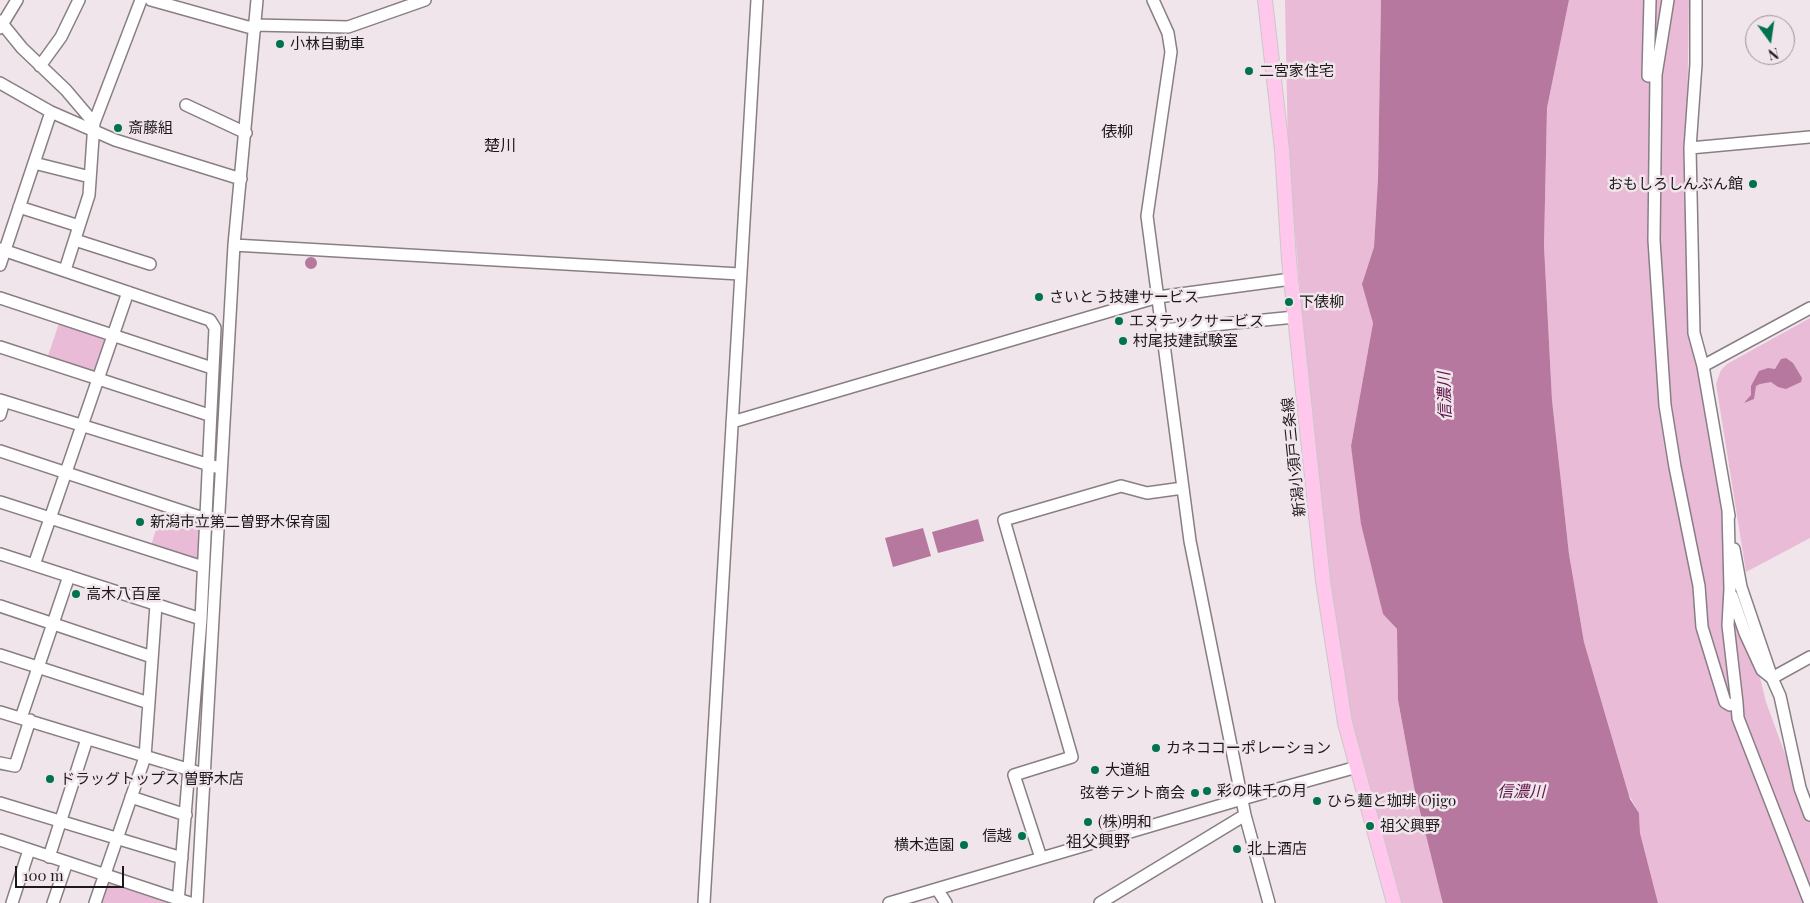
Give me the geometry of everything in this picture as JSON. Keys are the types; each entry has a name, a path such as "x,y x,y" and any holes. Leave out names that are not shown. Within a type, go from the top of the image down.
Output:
{"main road":[{"name":"新潟小須戸三条線","path":"1266,0 1282,150 1295,317 1324,581 1345,723 1394,903"}],"street":[{"path":"17,0 1,25 66,90 94,127"},
{"path":"40,66 61,37 79,0"},
{"path":"65,270 89,195 94,127 140,0"},
{"path":"151,0 254,27 348,27 425,0"},
{"path":"197,903 234,245 257,0"},
{"path":"704,903 757,0"},
{"path":"1153,0 1165,25 1171,46 1147,206 1162,330 1183,488 1206,626 1245,815 1269,903"},
{"path":"1650,0 1654,240 1665,405 1675,467 1699,586 1702,627 1725,702 1730,705 1737,703"},
{"path":"1641,85 1652,75 1668,0"},
{"path":"1696,0 1696,64 1690,148 1694,333 1702,366 1741,587 1780,696 1800,788 1810,815"},
{"path":"0,84 51,112 94,127 115,140 241,178"},
{"path":"186,104 246,132"},
{"path":"0,265 2,249 19,207 51,112"},
{"path":"1690,148 1810,137"},
{"path":"34,163 90,177"},
{"path":"19,207 79,226"},
{"path":"75,240 150,264"},
{"path":"234,245 740,274"},
{"path":"0,840 182,902 182,858 201,619 209,466 209,415 215,328 210,320 2,249"},
{"path":"732,422 1158,298 1292,279"},
{"path":"34,565 128,292"},
{"path":"0,298 212,368"},
{"path":"1702,366 1810,308"},
{"path":"1162,330 1295,317"},
{"path":"0,347 209,415"},
{"path":"0,415 2,400 222,469"},
{"path":"0,451 206,520"},
{"path":"1040,858 1014,775 1072,758 1004,520 1121,486 1146,493 1183,488"},
{"path":"0,502 203,567"},
{"path":"1728,509 1730,589 1728,625 1738,718 1810,903"},
{"path":"0,554 201,619"},
{"path":"0,762 15,766 38,667 69,576"},
{"path":"1730,589 1745,633 1762,670 1772,678"},
{"path":"95,903 144,757 156,605"},
{"path":"0,606 152,657"},
{"path":"0,655 149,703"},
{"path":"1772,678 1810,657"},
{"path":"0,712 144,757 203,773"},
{"path":"50,857 87,739"},
{"path":"888,903 1357,767"},
{"path":"131,798 186,815"},
{"path":"0,803 182,858"},
{"path":"1100,903 1245,815"},
{"path":"12,903 29,850"},
{"path":"53,903 67,862"},
{"path":"937,889 946,903"}],"shaded area":[{"path":"1285,0 1381,0 1378,178 1374,247 1363,281 1373,323 1351,446 1383,614 1397,629 1398,700 1414,787 1443,903 1401,903 1351,718 1340,660 1311,416 1288,152"},
{"path":"1569,0 1689,0 1687,126 1703,390 1712,456 1736,581 1766,702 1810,822 1810,903 1658,903 1640,833 1639,813 1629,795 1584,642 1569,554 1552,400 1544,246 1547,108"},
{"path":"1810,318 1810,538 1746,572 1716,384 1721,370 1727,364"},
{"path":"60,320 105,336 107,341 97,372 89,374 47,359"},
{"path":"162,509 200,521 201,560 197,562 151,546"},
{"path":"106,881 168,901 170,903 99,903"}],"water":[{"name":"信濃川","path":"1381,0 1569,0 1547,108 1544,246 1552,400 1569,554 1584,642 1630,799 1639,813 1640,833 1658,903 1443,903 1442,900 1414,787 1398,700 1397,629 1383,614 1361,524 1351,446 1373,323 1362,284 1374,247 1378,178"},
{"path":"309,257 313,257 317,263 313,269 309,269 305,265 305,261"},
{"path":"1786,358 1793,363 1802,378 1801,382 1786,389 1778,387 1771,382 1760,384 1756,386 1754,399 1744,403 1751,395 1751,386 1759,371 1768,368 1775,369 1781,359"},
{"path":"978,519 984,541 938,553 932,532"},
{"path":"923,528 931,556 893,567 885,538"}],"place":[{"name":"小林自動車","path":"280,44"},
{"name":"二宮家住宅","path":"1249,71"},
{"name":"斎藤組","path":"118,128"},
{"name":"おもしろしんぶん館","path":"1753,184"},
{"name":"さいとう技建サービス","path":"1039,297"},
{"name":"下俵柳","path":"1289,302"},
{"name":"エヌテックサービス","path":"1119,321"},
{"name":"村尾技建試験室","path":"1123,341"},
{"name":"新潟市立第二曽野木保育園","path":"140,522"},
{"name":"高木八百屋","path":"76,594"},
{"name":"カネココーポレーション","path":"1156,748"},
{"name":"大道組","path":"1095,770"},
{"name":"ドラッグトップス 曽野木店","path":"50,779"},
{"name":"彩の味千の月","path":"1207,791"},
{"name":"弦巻テント商会","path":"1195,793"},
{"name":"ひら麺と珈琲 Ojigo","path":"1317,801"},
{"name":"(株)明和","path":"1088,822"},
{"name":"祖父興野","path":"1370,826"},
{"name":"信越","path":"1022,836"},
{"name":"横木造園","path":"964,845"},
{"name":"北上酒店","path":"1237,849"}],"district":[{"name":"俵柳","path":"1117,132"},
{"name":"楚川","path":"500,146"},
{"name":"祖父興野","path":"1098,842"}]}
